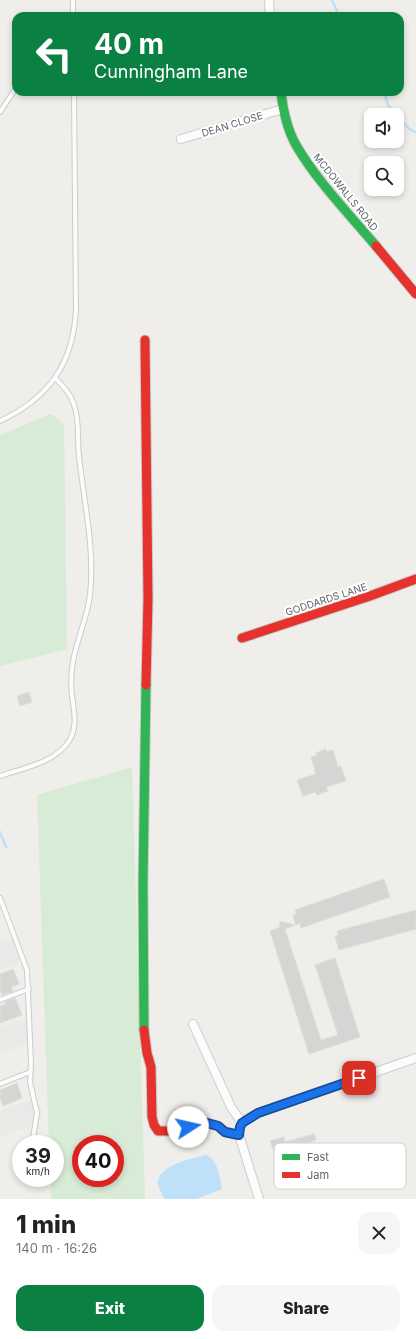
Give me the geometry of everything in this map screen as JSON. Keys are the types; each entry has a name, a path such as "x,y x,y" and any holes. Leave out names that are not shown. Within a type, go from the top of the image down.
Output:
{"street":[{"path":"269,0 270,12"},
{"name":"MCDOWALLS ROAD","path":"281,96 283,109 290,130 296,144 313,170 416,294"},
{"name":"DEAN CLOSE","path":"181,139 283,109"},
{"path":"145,340 148,599 143,884 144,1036 151,1067 152,1117 154,1125 158,1131 172,1131 207,1123 218,1126 225,1132 240,1128 258,1113 416,1058"},
{"name":"GODDARDS LANE","path":"242,638 376,594 416,579"},
{"path":"193,1024 240,1128 259,1199"}],"lane":[{"path":"73,0 73,12"},
{"path":"0,112 12,94"},
{"path":"0,421 36,399 47,388 55,378 70,350 75,320 74,96"},
{"path":"0,776 59,753 69,740 74,725 75,716 72,666 90,597 91,559 89,531 79,457 77,413 72,399 55,378"},
{"path":"0,900 27,970 32,1064 30,1082 37,1113 33,1135"},
{"path":"0,1000 29,989"},
{"path":"0,1084 30,1072"}],"green space":[{"path":"51,414 64,424 67,649 0,666 0,435"},
{"path":"132,767 145,1199 51,1199 50,1187 64,1187 64,1135 49,1135 37,795"}],"water":[{"path":"205,1155 213,1160 218,1169 222,1189 197,1199 164,1199 157,1183 164,1171 177,1163"}],"building":[{"path":"29,692 32,702 20,706 17,696"},
{"path":"326,749 327,752 333,750 338,767 341,766 346,781 326,787 328,791 317,795 316,792 303,796 297,780 316,774 311,757"},
{"path":"384,879 390,897 301,928 300,923 296,925 293,915 297,914 295,910"},
{"path":"416,910 416,929 339,950 335,936 338,936 337,931"},
{"path":"280,921 295,925 285,929 321,1040 338,1035 315,965 335,958 360,1037 309,1054 270,931 280,927"},
{"path":"13,969 19,984 11,987 13,991 2,995 0,989 0,974"},
{"path":"15,998 22,1015 0,1023 0,1006"},
{"path":"17,1083 22,1098 3,1106 0,1098 0,1090"},
{"path":"314,1134 316,1140 307,1143 274,1143 274,1152 270,1141 284,1137 285,1142"}],"waterway":[{"path":"332,0 337,12"},
{"path":"385,96 388,105 391,108"},
{"path":"404,123 409,129 416,132"},
{"path":"0,832 6,847"}],"taxiway":[{"path":"0,957 10,953"},
{"path":"0,1041 19,1033"},
{"path":"0,1124 30,1113"}],"traffic: fast":[{"path":"282,96 290,132 304,158 323,184 376,246"},
{"path":"144,1030 143,884 146,685"}],"traffic: jam":[{"path":"376,246 416,294"},
{"path":"145,340 148,599 146,685"},
{"path":"242,638 370,596 416,579"},
{"path":"144,1030 147,1053 151,1067 152,1117 154,1125 158,1131 171,1131 207,1123 218,1126 225,1132 239,1135"}],"route":[{"path":"188,1127 207,1123 218,1126 225,1132 239,1135 242,1123 258,1113 359,1078"}]}
